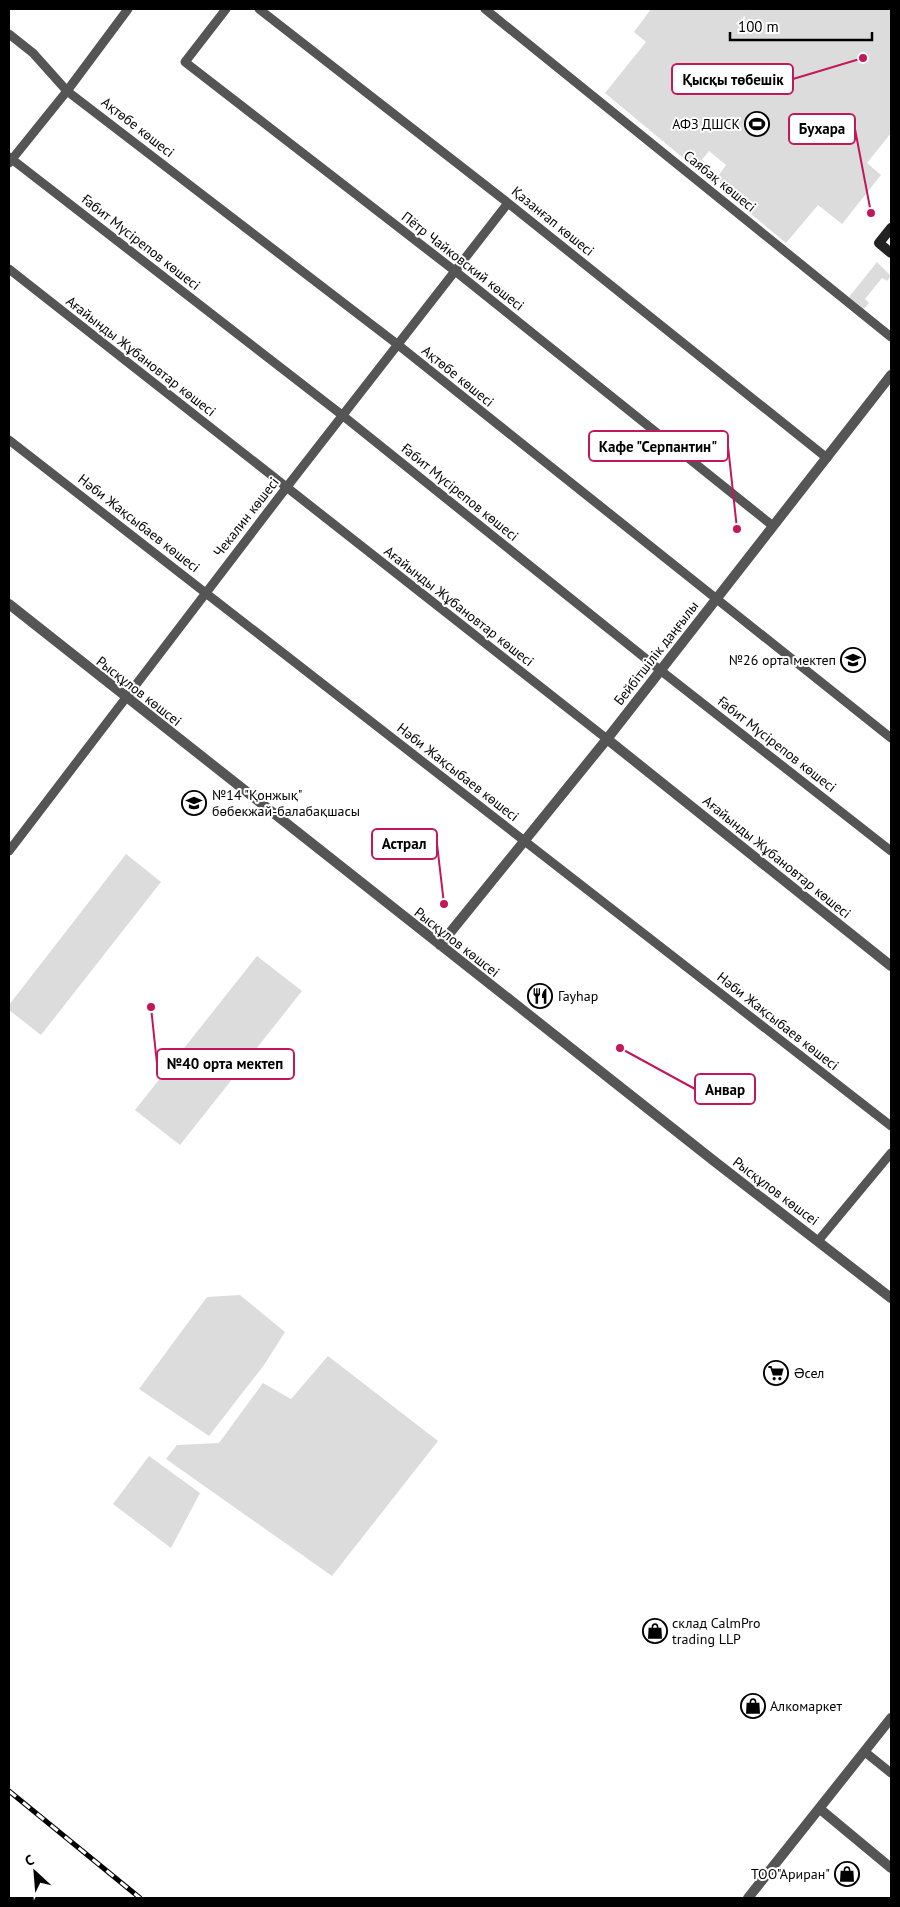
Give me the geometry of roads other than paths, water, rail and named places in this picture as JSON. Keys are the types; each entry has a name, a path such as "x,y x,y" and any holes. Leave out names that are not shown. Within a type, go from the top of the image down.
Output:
{"main road":[{"path":"891,228 879,243 891,253"}],"street":[{"path":"10,160 67,91 128,9"},
{"name":"Пётр Чайковский көшесі","path":"226,9 185,62 455,271 773,526"},
{"name":"Қазанғап көшесі","path":"259,9 508,203 827,458"},
{"name":"Саябақ көшесі","path":"485,9 891,337"},
{"name":"Ақтөбе көшесі","path":"9,34 33,53 67,91 397,344 715,600 891,738"},
{"name":"Ғабит Мүсірепов көшесі","path":"10,160 342,415 660,670 891,851"},
{"name":"Чекалин көшесі","path":"9,851 205,592 508,203"},
{"name":"Ағайынды Жұбановтар көшесі","path":"9,269 607,739 891,966"},
{"name":"Бейбітшілік даңғылы","path":"440,945 607,739 891,375"},
{"name":"Нәби Жақсыбаев көшесі","path":"9,440 891,1126"},
{"name":"Рысқұлов көшсеі","path":"9,604 126,698 891,1298"},
{"path":"818,1241 891,1153"},
{"path":"748,1898 891,1718"},
{"path":"865,1752 891,1773"},
{"path":"820,1809 891,1868"}],"railway":[{"path":"9,1791 140,1898"}],"place":[{"name":"Қысқы төбешік","path":"863,58"},
{"name":"АФЗ ДШСК","path":"757,124"},
{"name":"Бухара","path":"871,213"},
{"name":"Кафе \"Серпантин\"","path":"737,529"},
{"name":"№26 орта мектеп","path":"853,660"},
{"name":"№14 \"Қонжық\" бөбекжай-балабақшасы","path":"194,803"},
{"name":"Астрал","path":"444,904"},
{"name":"Гауhар","path":"540,996"},
{"name":"№40 орта мектеп","path":"151,1007"},
{"name":"Анвар","path":"620,1048"},
{"name":"Əсел","path":"776,1373"},
{"name":"склад CalmPro trading LLP","path":"655,1631"},
{"name":"Алкомаркет","path":"753,1706"},
{"name":"ТОО\"Ариран\"","path":"847,1874"}]}
